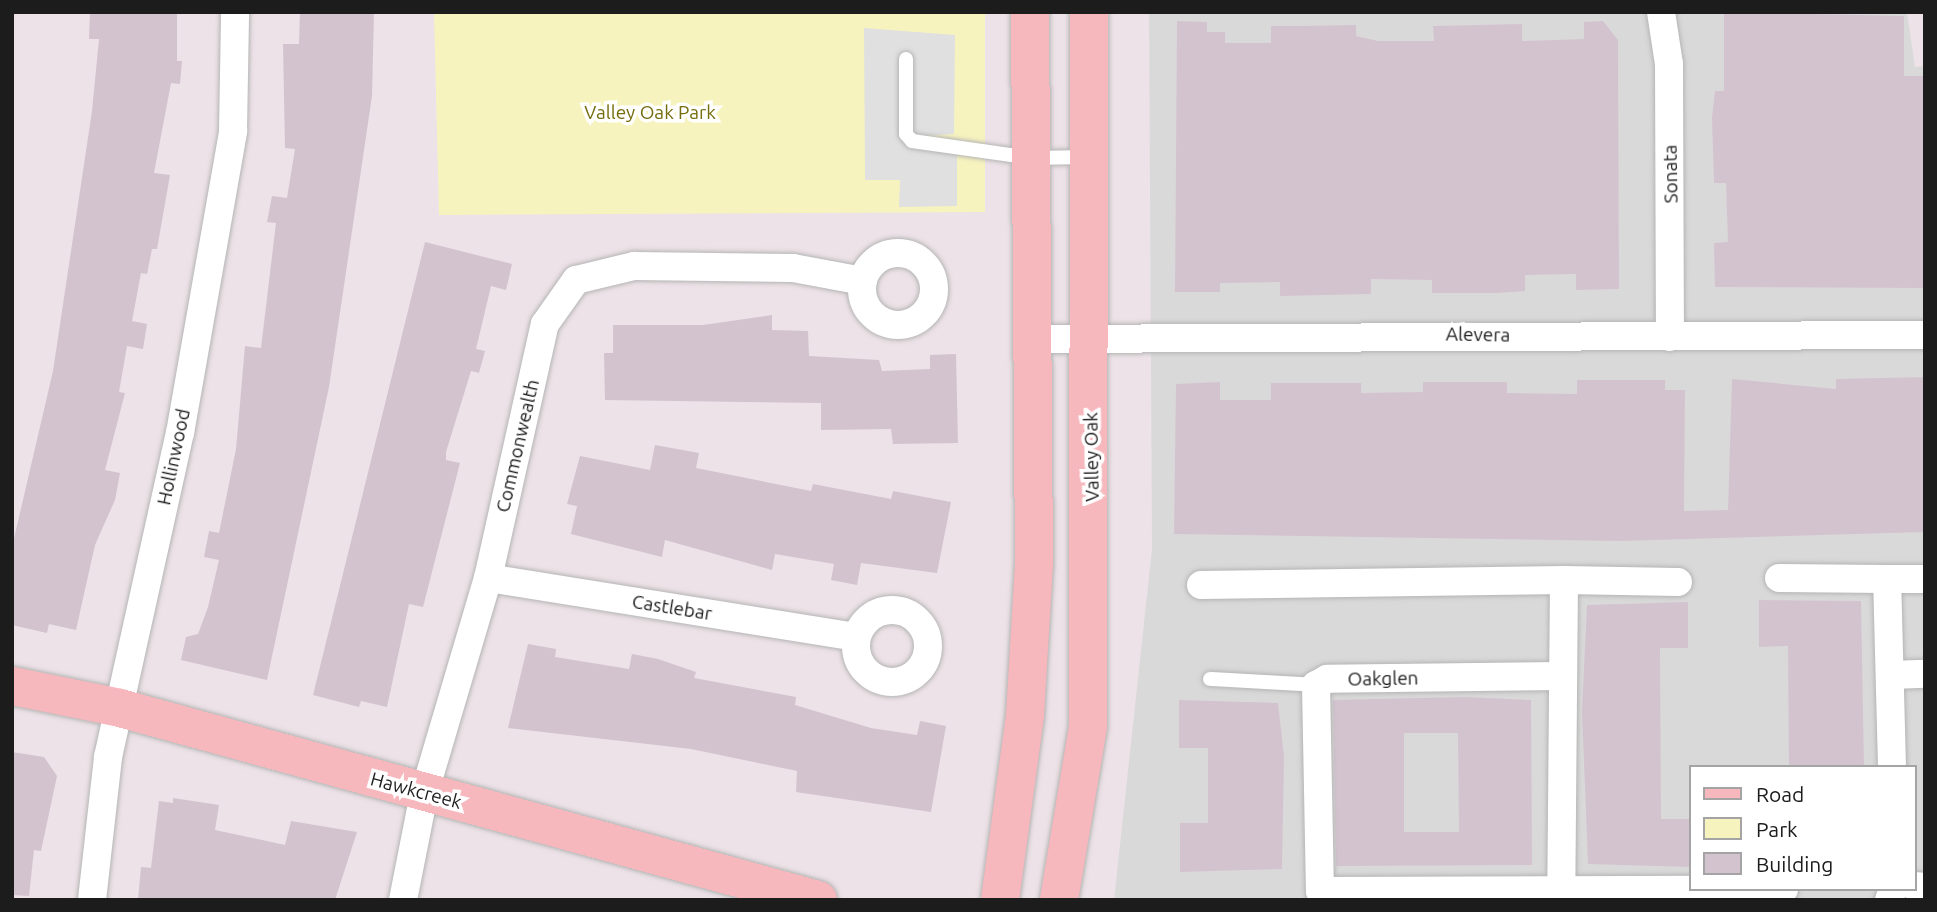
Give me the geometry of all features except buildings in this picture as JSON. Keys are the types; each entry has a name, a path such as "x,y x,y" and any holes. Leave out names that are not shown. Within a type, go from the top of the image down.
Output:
{"street":[{"name":"Hollinwood","path":"92,900 108,757 180,433 233,131 235,12"},
{"path":"1000,900 1026,701 1034,563 1030,12"},
{"name":"Valley Oak","path":"1059,900 1088,726 1089,12"},
{"name":"Sonata","path":"1661,12 1669,64 1670,337"},
{"name":"Commonwealth","path":"403,900 424,794 488,578 545,324 576,280 634,266 793,268 863,281"},
{"name":"Alevera","path":"1032,339 1925,335"},
{"name":"Castlebar","path":"488,578 856,638"},
{"path":"1779,578 1925,579"},
{"path":"1887,579 1892,765"},
{"path":"1562,896 1560,676 1564,580"},
{"path":"1201,585 1564,580 1678,582"},
{"path":"1891,675 1925,674"},
{"name":"Oakglen","path":"1316,685 1326,679 1560,676"},
{"path":"1316,685 1320,891 1562,896 1721,891"},
{"name":"Hawkcreek","path":"12,686 120,708 424,794 818,900"}],"lane":[{"path":"906,59 906,134 912,141 1031,158 1089,157"},
{"path":"1210,679 1316,685"}],"shaded area":[{"path":"1149,12 1907,12 1915,67 1925,66 1925,900 1114,900 1152,549"},
{"path":"864,28 955,35 954,134 922,136 957,144 957,206 899,207 900,180 865,180"}],"green space":[{"name":"Valley Oak Park","path":"434,12 985,12 985,212 439,215"}]}
